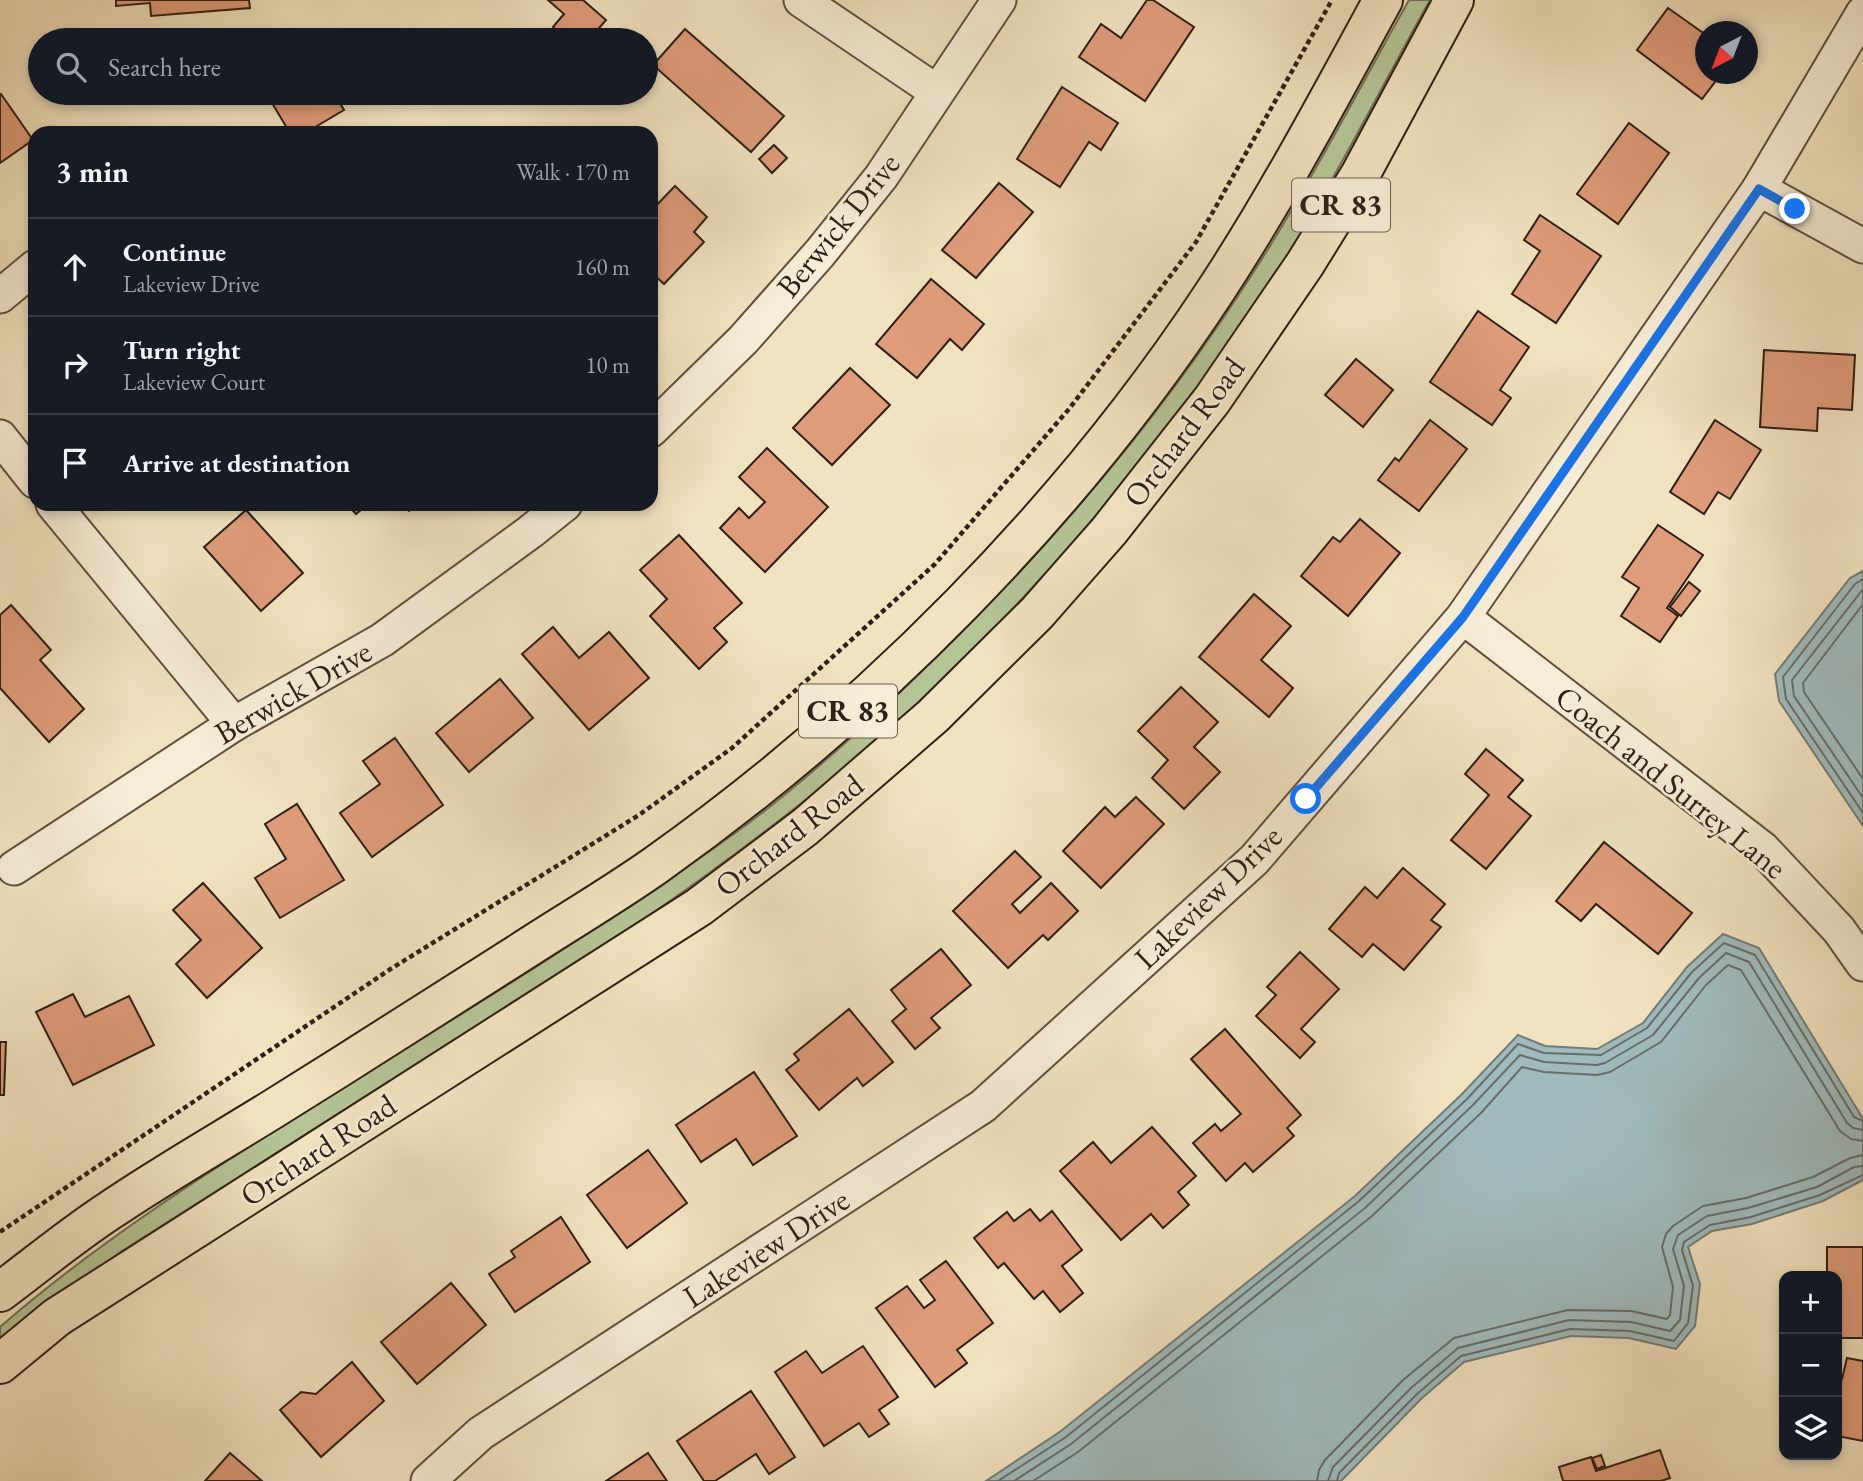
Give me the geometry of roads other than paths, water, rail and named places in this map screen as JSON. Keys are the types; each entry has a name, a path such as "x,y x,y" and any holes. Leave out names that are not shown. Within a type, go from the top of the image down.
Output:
{"main road":[{"name":"Orchard Road","path":"0,1292 107,1212 346,1064 655,866 751,793 912,653 996,568 1074,481 1130,410 1213,295 1278,189 1383,0"},
{"name":"Orchard Road","path":"0,1364 57,1317 699,907 805,827 933,716 1055,592 1118,520 1212,400 1304,264 1360,175 1454,0"}],"street":[{"path":"801,0 937,92"},
{"name":"Berwick Drive","path":"658,423 743,340 820,253 881,177 999,0"},
{"path":"1845,0 1863,11"},
{"name":"Lakeview Drive","path":"428,1481 481,1433 983,1106 1254,860 1463,617 1759,189 1863,11"},
{"path":"1759,189 1863,246"},
{"path":"0,296 28,273"},
{"path":"0,437 28,472"},
{"path":"59,511 234,724"},
{"name":"Berwick Drive","path":"14,868 234,724 382,640 556,511"},
{"name":"Coach and Surrey Lane","path":"1463,617 1763,849 1839,930 1863,964"}],"water":[{"path":"1863,571 1863,826 1779,701 1775,674 1850,578"},
{"path":"1723,934 1759,948 1863,1119 1863,1180 1823,1201 1752,1224 1712,1231 1688,1247 1700,1284 1695,1326 1676,1349 1629,1338 1571,1336 1464,1362 1421,1399 1341,1481 986,1481 1061,1431 1355,1196 1462,1094 1518,1035 1545,1046 1597,1049 1643,1023 1687,967"}]}
